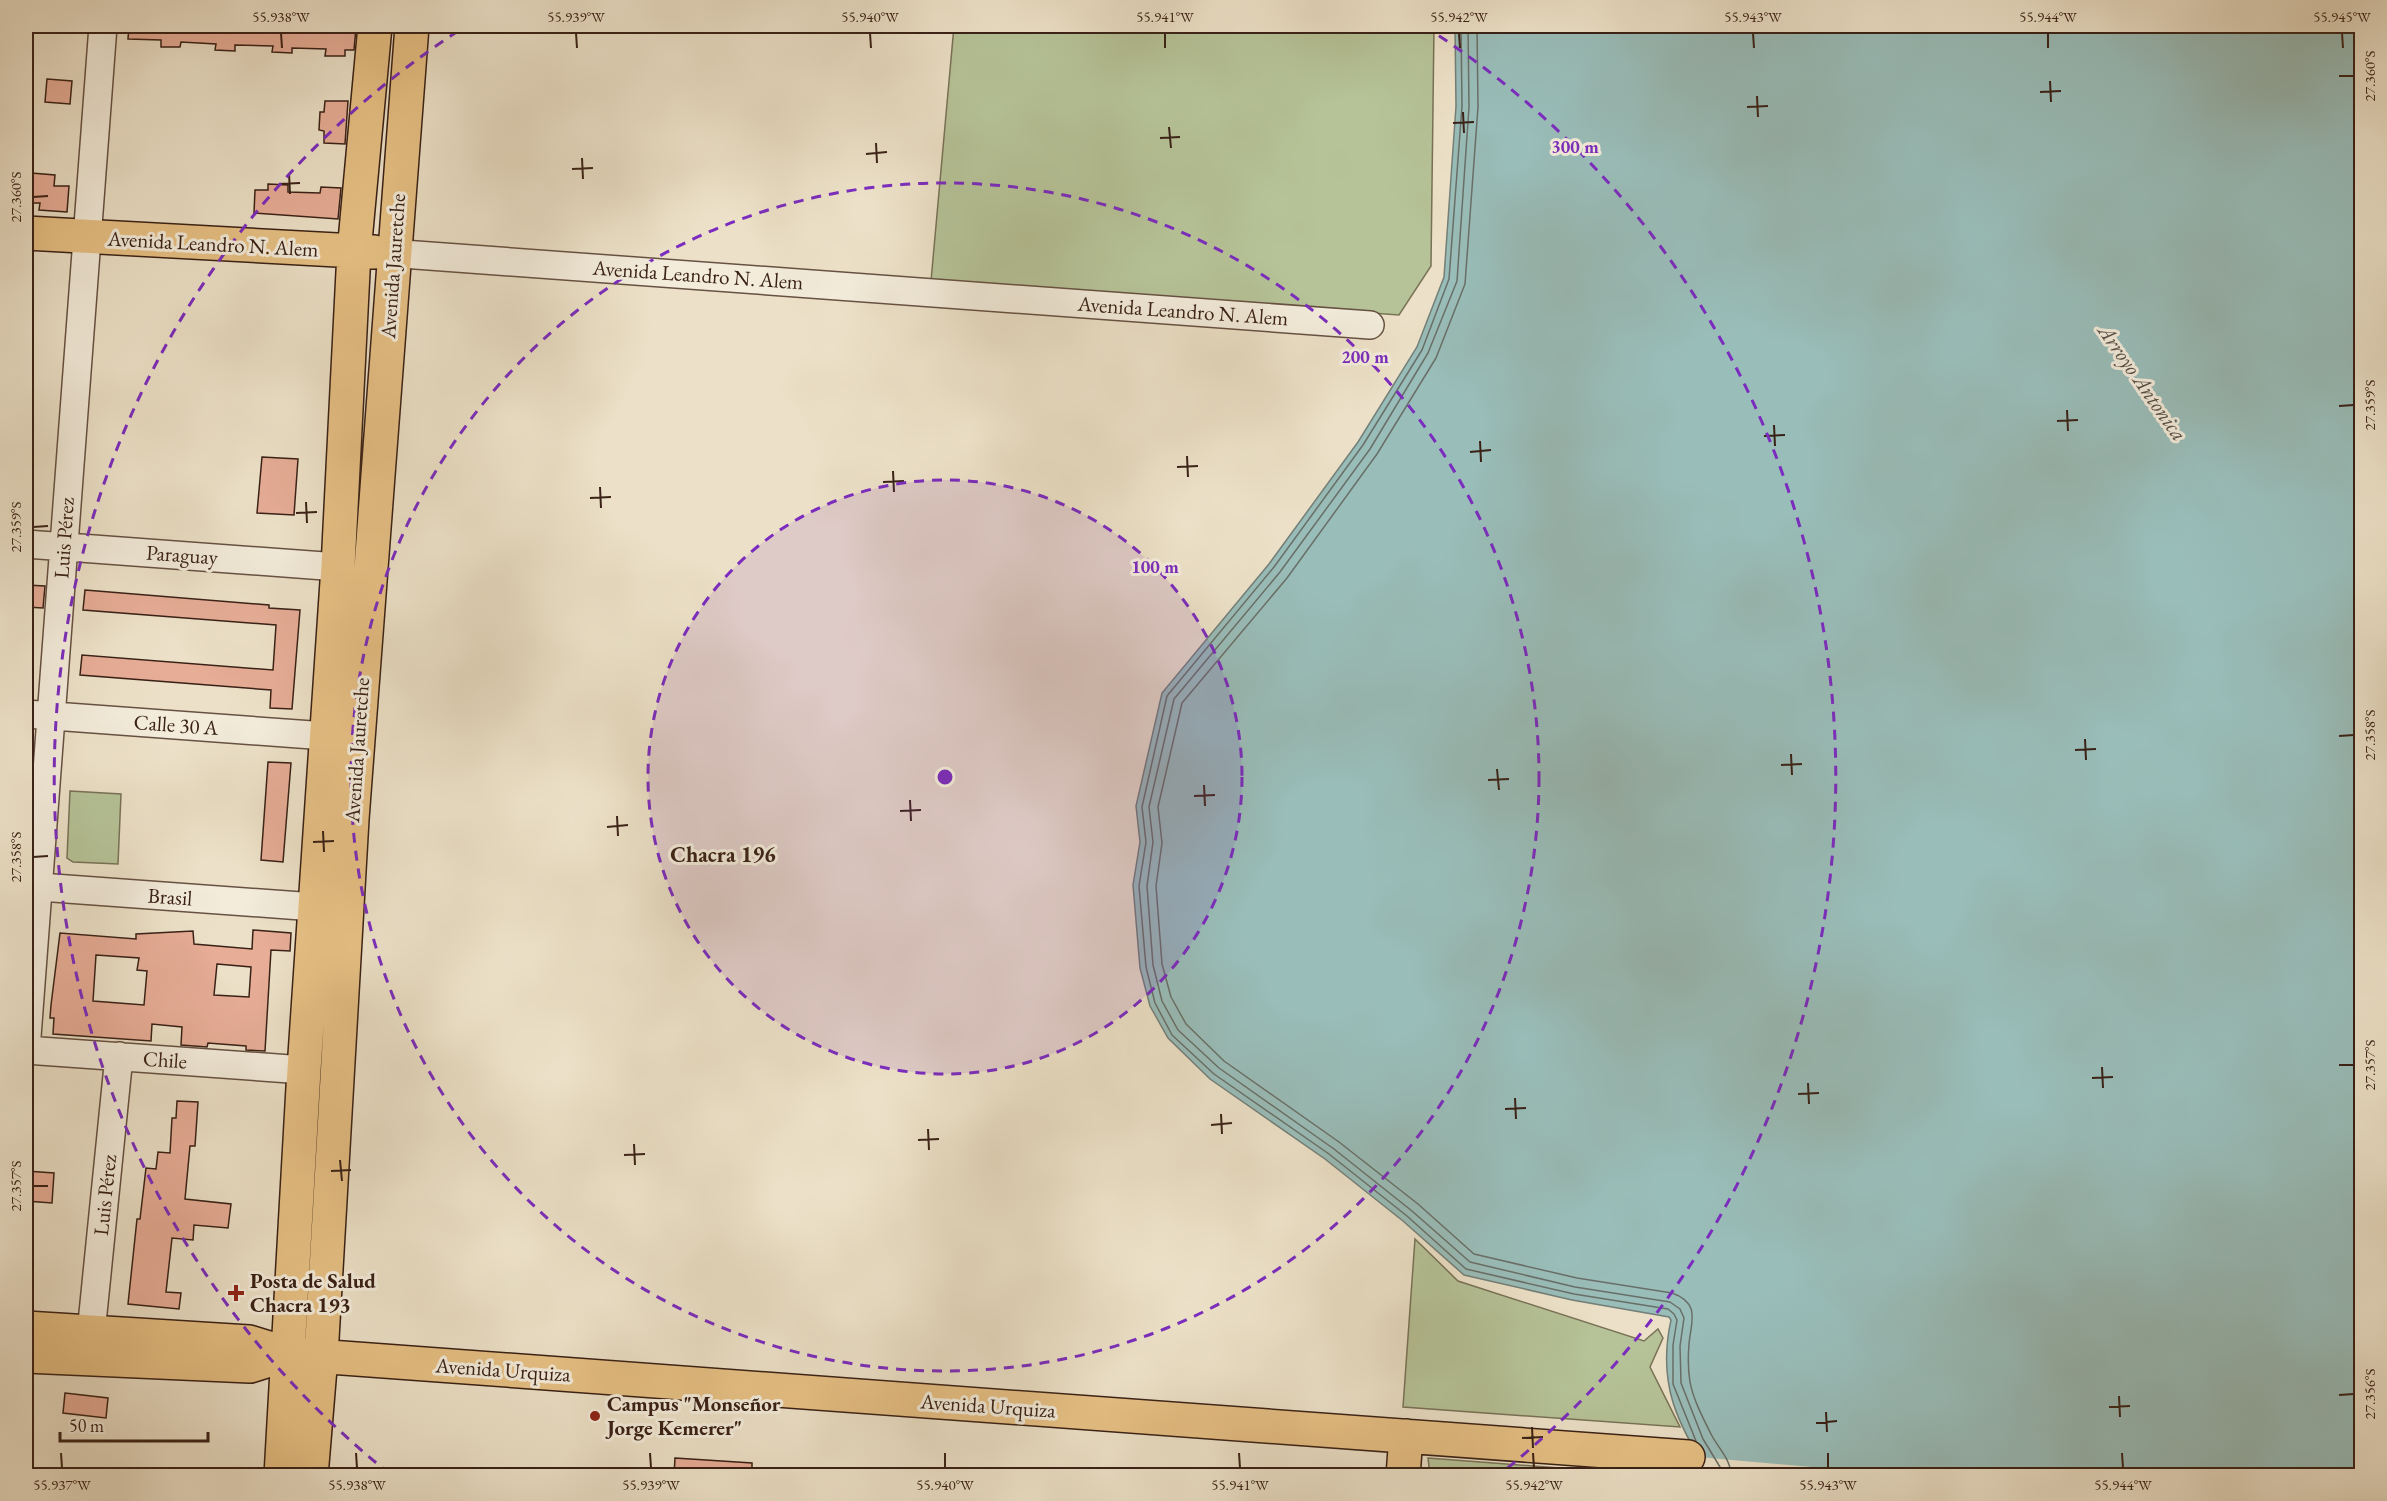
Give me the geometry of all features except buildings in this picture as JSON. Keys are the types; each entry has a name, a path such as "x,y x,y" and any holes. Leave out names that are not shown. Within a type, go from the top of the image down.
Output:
{"main road":[{"name":"Avenida Jauretche","path":"312,1476 352,819 374,252 375,26"},
{"name":"Avenida Jauretche","path":"281,1476 304,1070 338,567 374,252 412,26"},
{"name":"Avenida Leandro N. Alem","path":"26,233 374,252"},
{"name":"Avenida Urquiza","path":"26,1328 249,1342 288,1354 1688,1457"},
{"name":"Avenida Urquiza","path":"26,1356 250,1366 288,1354"},
{"path":"1403,1476 1406,1436"}],"street":[{"name":"Luis Pérez","path":"26,1050 38,715 64,547 103,26"},
{"name":"Avenida Leandro N. Alem","path":"374,252 1370,325"},
{"name":"Paraguay","path":"26,544 338,567"},
{"name":"Calle 30 A","path":"38,715 326,736"},
{"name":"Brasil","path":"32,886 315,907"},
{"name":"Chile","path":"26,1050 304,1070"},
{"name":"Luis Pérez","path":"91,1333 119,1056"}],"green space":[{"path":"954,26 1434,26 1431,266 1399,315 931,281"},
{"path":"70,791 121,794 118,864 73,862 67,858"},
{"path":"1415,1239 1458,1281 1644,1341 1658,1329 1663,1338 1650,1367 1680,1427 1403,1407"},
{"path":"1428,1458 1611,1472 1616,1475 1430,1475"}],"water":[{"name":"Arroyo Antonica","path":"1455,26 2361,26 2361,1475 1710,1475 1679,1420 1668,1383 1667,1343 1671,1320 1669,1317 1572,1300 1464,1275 1403,1221 1325,1159 1210,1079 1168,1038 1150,1006 1140,968 1133,885 1140,842 1136,806 1162,693 1269,564 1358,442 1417,347 1444,277 1456,106"}],"pier":[{"path":"1698,1457 1823,1468 1823,1475 1707,1471"}],"place":[{"name":"Posta de Salud Chacra 193","path":"236,1293"},
{"name":"Campus \"Monseñor Jorge Kemerer\"","path":"595,1416"}],"district":[{"name":"Chacra 196","path":"723,854"}]}
